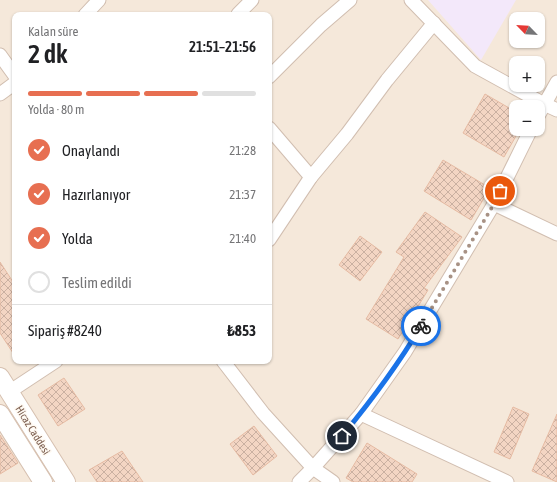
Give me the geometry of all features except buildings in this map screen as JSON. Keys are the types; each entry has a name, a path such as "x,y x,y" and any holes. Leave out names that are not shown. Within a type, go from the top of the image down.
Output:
{"main road":[{"name":"Hicaz Caddesi","path":"5,384 66,482"},
{"name":"Hicaz Caddesi","path":"0,414 43,482"}],"street":[{"path":"88,12 99,0"},
{"path":"240,12 252,0"},
{"path":"272,74 321,25 350,0"},
{"path":"411,0 475,66 526,100"},
{"path":"272,236 311,177 347,134 386,80 434,23"},
{"path":"0,55 12,72"},
{"path":"545,103 557,82"},
{"path":"0,94 12,86"},
{"path":"545,110 557,110"},
{"path":"272,132 311,177"},
{"path":"299,482 314,468 361,414 405,352 494,204 528,136"},
{"path":"494,204 557,234"},
{"path":"5,384 49,364"},
{"path":"225,364 263,412 314,468 333,482"},
{"path":"361,414 507,482"}],"shaded area":[{"path":"0,0 557,0 557,482 0,482"},
{"path":"428,0 516,0 481,60"}],"way so far":[{"path":"421,326 494,204 500,191"}],"route":[{"path":"342,436 361,414 405,352 421,326"}]}
